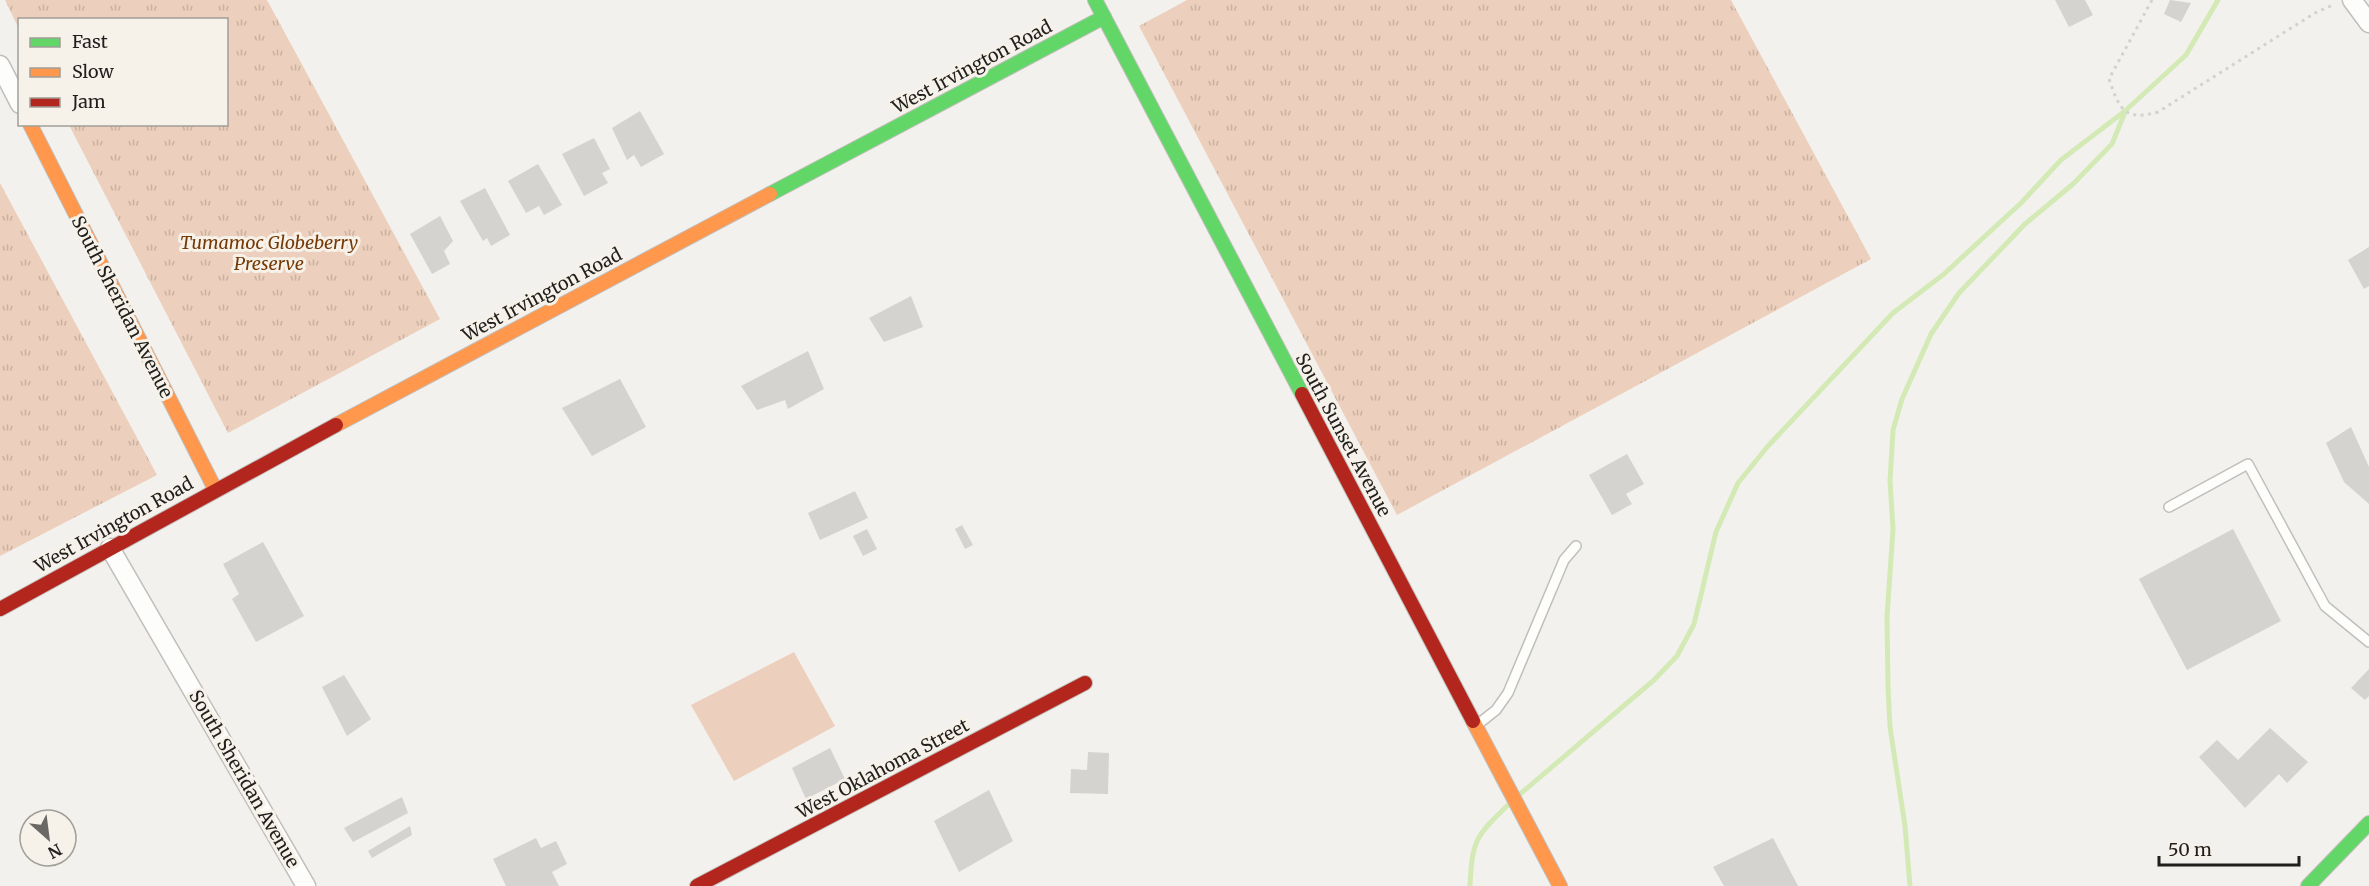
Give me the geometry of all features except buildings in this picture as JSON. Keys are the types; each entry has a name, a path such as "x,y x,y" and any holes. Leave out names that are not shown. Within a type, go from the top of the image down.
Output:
{"street":[{"name":"South Sunset Avenue","path":"1095,0 1560,886"},
{"path":"2352,0 2369,23"},
{"name":"West Irvington Road","path":"0,609 215,489 1104,17"},
{"path":"0,65 18,100"},
{"name":"South Sheridan Avenue","path":"31,126 215,489"},
{"name":"South Sheridan Avenue","path":"110,548 306,886"},
{"name":"West Oklahoma Street","path":"697,886 1085,684"},
{"path":"2308,886 2369,823"}],"lane":[{"path":"2169,507 2248,464 2325,606 2369,642"},
{"path":"1475,726 1496,710 1508,693 1564,560 1576,546"}],"path":[{"path":"2152,0 2109,79 2117,105 2125,111 2143,116 2158,112 2315,13 2345,0"}],"green space":[{"name":"Tumamoc Globeberry Preserve","path":"5,0 267,0 440,319 228,433 70,126 228,126 228,18 18,18 18,27"},
{"path":"1187,0 1731,0 1871,259 1397,515 1139,26"},
{"path":"0,183 157,475 0,556"},
{"path":"794,652 835,726 734,781 691,705"}],"waterway":[{"path":"1519,795 1654,680 1677,656 1694,624 1716,532 1738,483 1768,446 1893,313 1944,274 2021,203 2061,160 2125,111 2186,55 2218,0"},
{"path":"1910,886 1905,826 1890,727 1888,687 1887,617 1893,529 1890,481 1893,430 1902,399 1931,334 1959,293 2025,224 2073,184 2112,144 2125,112"},
{"path":"1470,886 1474,848 1482,832 1508,805"}],"traffic: fast":[{"path":"1095,0 1302,394"},
{"path":"770,194 1104,17"},
{"path":"2308,886 2369,823"}],"traffic: slow":[{"path":"31,126 215,489"},
{"path":"336,425 770,194"},
{"path":"1473,721 1560,886"}],"traffic: jam":[{"path":"1302,394 1473,721"},
{"path":"0,609 336,425"},
{"path":"697,886 1085,683"}]}
